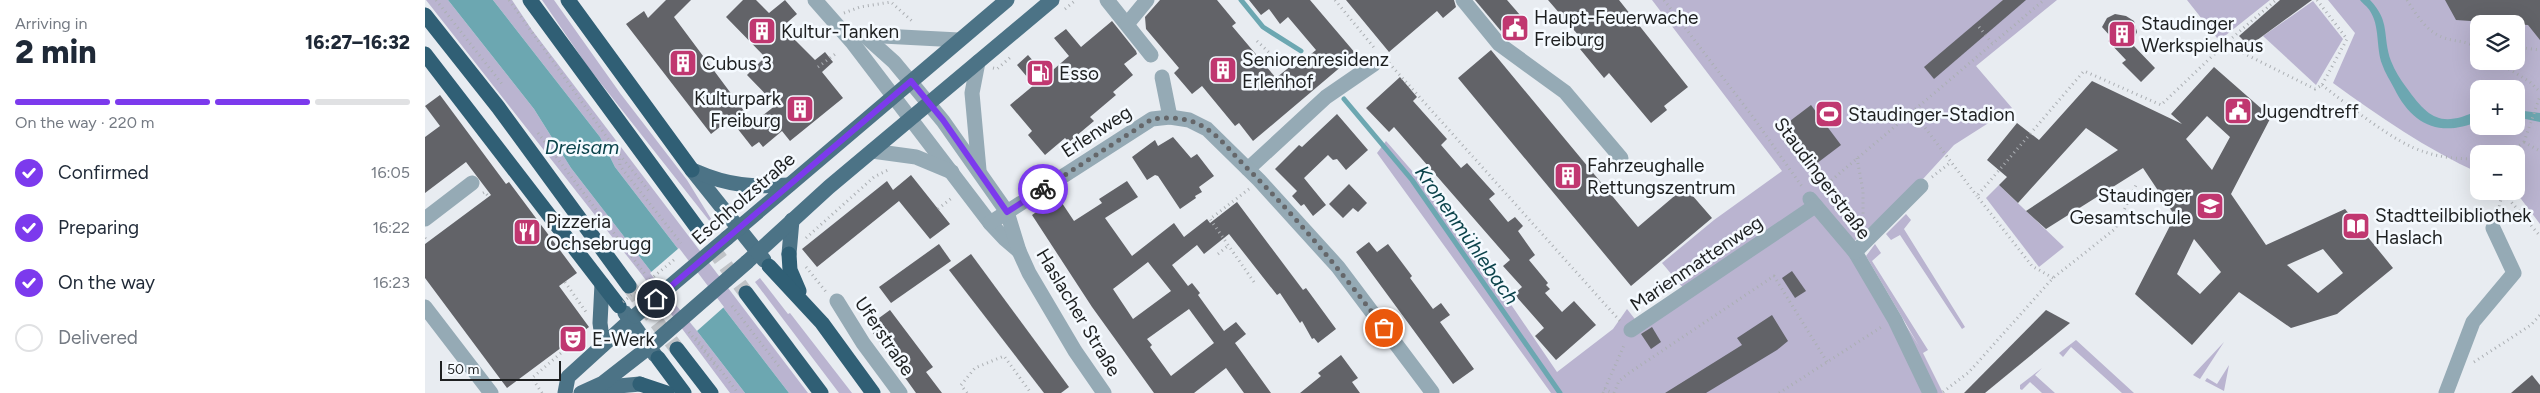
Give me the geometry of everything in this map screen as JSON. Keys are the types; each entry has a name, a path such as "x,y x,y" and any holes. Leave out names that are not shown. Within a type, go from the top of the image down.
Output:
{"highway":[{"path":"529,0 697,230"},
{"path":"568,0 692,170"},
{"path":"425,15 498,107 629,286"},
{"path":"425,54 602,284 621,304"},
{"path":"795,257 790,270 803,300"},
{"path":"769,266 803,300 873,393"},
{"path":"746,293 821,393"},
{"path":"677,349 711,393"},
{"path":"654,350 683,393"},
{"path":"640,384 667,393"}],"main road":[{"name":"Eschholzstraße","path":"565,393 568,377 632,318 1007,0"},
{"path":"587,391 654,350 792,220 1052,0"},
{"path":"692,170 718,181 742,186 789,185"},
{"path":"692,170 769,266"},
{"path":"792,220 795,257"},
{"path":"602,284 600,323 603,345"},
{"path":"621,304 654,350"},
{"path":"587,391 640,384"}],"street":[{"name":"Haslacher Straße","path":"815,0 832,18 894,96 991,223 1005,240 1019,251"},
{"path":"1107,0 1128,23 1151,54"},
{"path":"1128,23 1147,0"},
{"path":"1463,0 1499,44 1565,92 1621,158"},
{"path":"844,33 865,36 913,34 959,40"},
{"name":"Haslacher Straße","path":"865,36 911,81 979,171 1007,212 1019,251 1057,322 1104,393"},
{"path":"1254,175 1326,96 1381,60"},
{"path":"978,62 972,93 979,171"},
{"path":"1162,77 1170,117"},
{"path":"945,90 972,93"},
{"name":"Erlenweg","path":"991,223 1152,119 1170,117 1189,120 1207,129 1254,175 1338,267 1432,393"},
{"path":"872,151 916,157 952,172"},
{"path":"425,218 471,183"},
{"path":"1855,252 1921,186"},
{"name":"Staudingerstraße","path":"1812,202 1855,252 1895,320 1929,393"},
{"name":"Marienmattenweg","path":"1631,330 1812,202"},
{"path":"2446,393 2473,322 2514,273 2493,228"},
{"name":"Uferstraße","path":"837,301 863,343 900,393"},
{"path":"425,307 491,393"}],"path":[{"path":"509,0 628,164"},
{"path":"1335,0 1381,60 1622,323 1631,330"},
{"name":"Staudingerstraße","path":"1663,0 1753,117 1812,202"},
{"path":"1812,202 1856,157 1913,112 2044,0"},
{"path":"1977,196 2084,71 2161,105 2225,44 2276,0"},
{"path":"2225,44 2315,89 2322,85 2347,39 2317,0"},
{"path":"2407,0 2416,14 2436,34 2443,38 2470,43"},
{"path":"832,18 860,7 891,2 915,24 913,34"},
{"path":"1979,28 1992,43"},
{"path":"1257,41 1276,59 1291,58 1299,64"},
{"path":"2525,48 2540,50"},
{"path":"818,67 838,52"},
{"path":"2511,70 2530,82 2540,92"},
{"path":"2322,85 2393,136 2424,152 2470,159"},
{"path":"2520,145 2524,142 2540,96"},
{"path":"1913,112 2032,266 2053,278"},
{"path":"2524,142 2540,151"},
{"path":"619,154 620,166 681,243"},
{"path":"1855,252 1864,216 1856,157"},
{"path":"1921,186 1951,162"},
{"path":"801,242 874,177 887,170 895,169"},
{"path":"1254,175 1210,219 1256,285"},
{"path":"1943,393 1969,372 2053,278 2115,229 2137,183"},
{"path":"938,209 953,197"},
{"path":"2493,228 2500,200"},
{"path":"2508,200 2540,236"},
{"path":"598,213 645,274"},
{"path":"425,238 428,242"},
{"path":"1218,254 1229,245"},
{"path":"795,257 823,289 837,301"},
{"path":"621,304 677,258"},
{"path":"1603,391 1613,393 1619,381 1629,372 1774,276 1827,362"},
{"path":"565,282 590,318"},
{"path":"732,306 783,371"},
{"path":"2473,363 2531,325 2540,315"},
{"path":"1779,393 1895,320"},
{"name":"Marienmattenweg","path":"1603,391 1631,330"},
{"path":"691,336 719,369"},
{"path":"696,338 738,393"},
{"path":"542,393 532,378 575,341 573,339"},
{"path":"967,393 961,385 975,368 1004,356 1031,393"}],"shaded area":[{"path":"426,0 448,0 534,109 571,168 745,393 730,393 642,275"},
{"path":"493,0 512,0 532,30 808,393 789,393 615,167 600,137"},
{"path":"542,0 554,0 620,93 687,180 713,222 711,223 588,67"},
{"path":"1652,0 2057,0 1976,66 2012,108 1954,145 1923,179 1853,242 1919,346 1866,256 1875,244 1881,253 1872,261 1928,350 1923,353 1943,393 1551,393 1377,153 1386,141 1448,212 1557,372 1613,329 1627,309 1638,323 1684,289 1662,263 1714,220 1782,171"},
{"path":"2187,0 2270,0 2221,39 2219,36 2217,38"},
{"path":"2328,0 2540,0 2540,224 2522,200 2525,200 2525,145 2470,145 2470,169 2440,154 2404,132 2333,83 2355,33"},
{"path":"2313,1 2343,39 2316,85 2263,36"},
{"path":"1999,185 2064,247 2039,267 1986,198"},
{"path":"1906,214 1911,220 1904,229 1965,327 1962,329 1900,235 1891,240 1886,234"},
{"path":"760,278 788,314 790,313 852,393 839,393 755,282"},
{"path":"2076,340 2134,393 2122,393 2071,347 2063,357 2059,353"},
{"path":"2224,342 2200,379 2193,375"},
{"path":"2229,365 2224,391 2205,381 2207,378 2217,384"},
{"path":"2042,368 2035,375 2055,393 2042,393 2030,382 2022,390 2020,389 2020,385"}],"water":[{"name":"Dreisam","path":"448,0 493,0 600,137 615,167 789,393 745,393 571,168 534,109"},
{"path":"2360,0 2370,0 2381,15 2388,52 2393,65 2414,98 2429,113 2437,117 2455,119 2470,113 2470,124 2452,128 2440,128 2429,125 2409,111 2401,101 2380,58 2377,30 2369,10"},
{"path":"2525,111 2540,113 2540,122 2525,119"}],"pier":[{"path":"679,248 724,307 697,331 650,273"}],"building":[{"path":"666,0 691,0 674,17 753,123 776,105 747,75 765,57 726,17 743,0 756,0 769,13 785,0 797,14 782,27 815,60 825,52 833,62 822,72 843,98 790,141 782,131 763,147 759,142 752,147 730,119 711,134 626,24 644,11 648,18"},
{"name":"Seniorenresidenz Erlenhof","path":"1160,0 1217,0 1236,23 1232,26 1276,78 1292,65 1294,68 1316,50 1288,17 1280,24 1269,9 1261,15 1249,0 1310,0 1356,54 1253,141 1239,123 1235,126 1202,86 1192,94 1174,73 1179,68 1146,29 1145,17"},
{"path":"1346,0 1454,0 1456,7 1443,18 1437,11 1389,52"},
{"path":"1475,0 1507,0 1520,15 1501,31"},
{"path":"1548,0 1619,0 1688,87 1664,106 1667,110 1651,123 1609,73 1604,78 1580,49 1586,44"},
{"path":"2003,0 2026,0 1934,79 1924,67"},
{"path":"2280,0 2312,0 2249,46 2239,36"},
{"path":"2445,0 2540,0 2540,40 2528,25 2525,25 2525,15 2470,15 2470,21 2456,20"},
{"name":"Staudinger Werkspielhaus","path":"2115,14 2126,16 2134,21 2137,32 2132,44 2155,68 2141,82 2122,63 2126,60 2108,41 2111,37 2102,27 2107,18"},
{"path":"1112,21 1136,51 1137,54 1124,64 1133,75 1113,92 1116,95 1090,117 1094,121 1069,142 1065,138 1045,155 1028,135 1032,131 1010,105 1034,85 1017,65 1028,55 1046,76 1069,56 1054,38 1066,29 1081,47"},
{"name":"Fahrzeughalle Rettungszentrum","path":"1491,50 1638,227 1685,187 1712,218 1631,286 1458,78"},
{"path":"2214,67 2271,117 2231,194 2266,245 2345,209 2393,268 2337,314 2291,328 2239,292 2192,345 2135,294 2175,216 2143,168 2046,229 2026,211 2118,150 2086,128 2018,203 1999,185 2007,177 1987,160 2017,123 2039,140 2092,81 2182,124 2171,114","holes":["2207,116 2230,137 2212,170 2186,139","2194,239 2221,272 2200,294 2177,274","2323,249 2343,273 2318,293 2287,265"]},
{"path":"1400,77 1417,97 1413,101 1447,139 1441,145 1461,168 1467,163 1495,194 1489,199 1508,222 1515,217 1523,226 1518,231 1535,255 1529,260 1548,283 1546,285 1550,289 1545,293 1562,312 1574,301 1596,325 1556,360 1535,336 1544,328 1514,294 1522,287 1503,266 1510,260 1394,127 1389,132 1366,108"},
{"name":"E-Werk","path":"440,95 506,184 509,182 577,273 559,286 589,327 507,388 425,278 425,244 491,195 466,162 425,193 425,137 440,126 425,106"},
{"path":"1811,105 1841,145 1816,164 1786,124"},
{"path":"1337,114 1368,150 1346,170 1337,159 1333,160 1328,155 1304,178 1326,205 1313,216 1304,204 1301,206 1292,196 1297,191 1275,169 1299,145 1302,147"},
{"path":"1173,137 1191,158 1197,154 1214,176 1199,187 1202,192 1195,196 1196,198 1180,209 1158,176 1155,175 1147,180 1132,157 1155,140 1158,146"},
{"path":"911,175 950,224 930,239 899,201 817,267 802,249 887,181 893,190"},
{"path":"1127,181 1138,197 1105,218 1132,256 1174,223 1184,237 1207,219 1210,223 1237,202 1303,290 1306,288 1336,329 1318,343 1314,338 1312,339 1302,321 1300,323 1280,293 1277,295 1229,234 1204,254 1197,245 1172,265 1188,286 1192,283 1200,293 1198,295 1224,331 1236,322 1246,334 1235,343 1271,393 1244,393 1226,368 1194,393 1154,393 1092,307 1032,215 1058,197 1074,221 1102,203 1099,199","holes":["1148,262 1171,291 1133,319 1113,289","1189,309 1214,343 1171,376 1150,347 1152,345 1147,339"]},
{"path":"1349,184 1367,203 1358,212 1353,208 1343,218 1329,204"},
{"path":"1369,242 1377,252 1388,244 1412,276 1410,278 1433,309 1441,303 1450,315 1440,322 1474,369 1453,384 1356,252"},
{"path":"939,244 951,261 891,303 879,287"},
{"path":"971,254 1069,387 1061,393 1044,393 949,270"},
{"path":"1792,271 1806,291 1795,298 1782,278"},
{"path":"890,310 933,367 926,372 942,393 916,393 868,326"},
{"path":"2046,310 2070,323 1985,393 1964,393"},
{"path":"1772,315 1788,341 1777,350 1706,393 1665,393 1742,345 1737,338"},
{"path":"1652,327 1661,342 1651,349 1641,334"},
{"path":"1341,355 1358,378 1352,382 1360,393 1300,393 1321,376 1318,373"},
{"path":"2532,375 2540,385 2540,393 2511,393"}],"waterway":[{"name":"Kronenmühlebach","path":"1241,0 1263,27 1301,51"},
{"name":"Kronenmühlebach","path":"1344,99 1412,180 1560,393"}],"tunnel":[{"path":"698,229 746,293"},
{"path":"629,286 677,349"}],"way so far":[{"path":"1043,189 1152,119 1170,117 1189,120 1207,129 1259,180 1338,267 1384,328"}],"place":[{"name":"Haupt-Feuerwache Freiburg","path":"1515,28"},
{"name":"Kultur-Tanken","path":"762,31"},
{"name":"Staudinger Werkspielhaus","path":"2122,34"},
{"name":"Cubus 3","path":"683,63"},
{"name":"Seniorenresidenz Erlenhof","path":"1223,70"},
{"name":"Esso","path":"1040,73"},
{"name":"Kulturpark Freiburg","path":"800,109"},
{"name":"Jugendtreff","path":"2238,111"},
{"name":"Staudinger-Stadion","path":"1829,114"},
{"name":"Fahrzeughalle Rettungszentrum","path":"1568,176"},
{"name":"Staudinger Gesamtschule","path":"2210,206"},
{"name":"Stadtteilbibliothek Haslach","path":"2356,226"},
{"name":"Pizzeria Ochsebrugg","path":"527,232"},
{"name":"E-Werk","path":"573,339"}],"route":[{"path":"656,299 911,81 943,120 1007,212 1043,189"}]}
